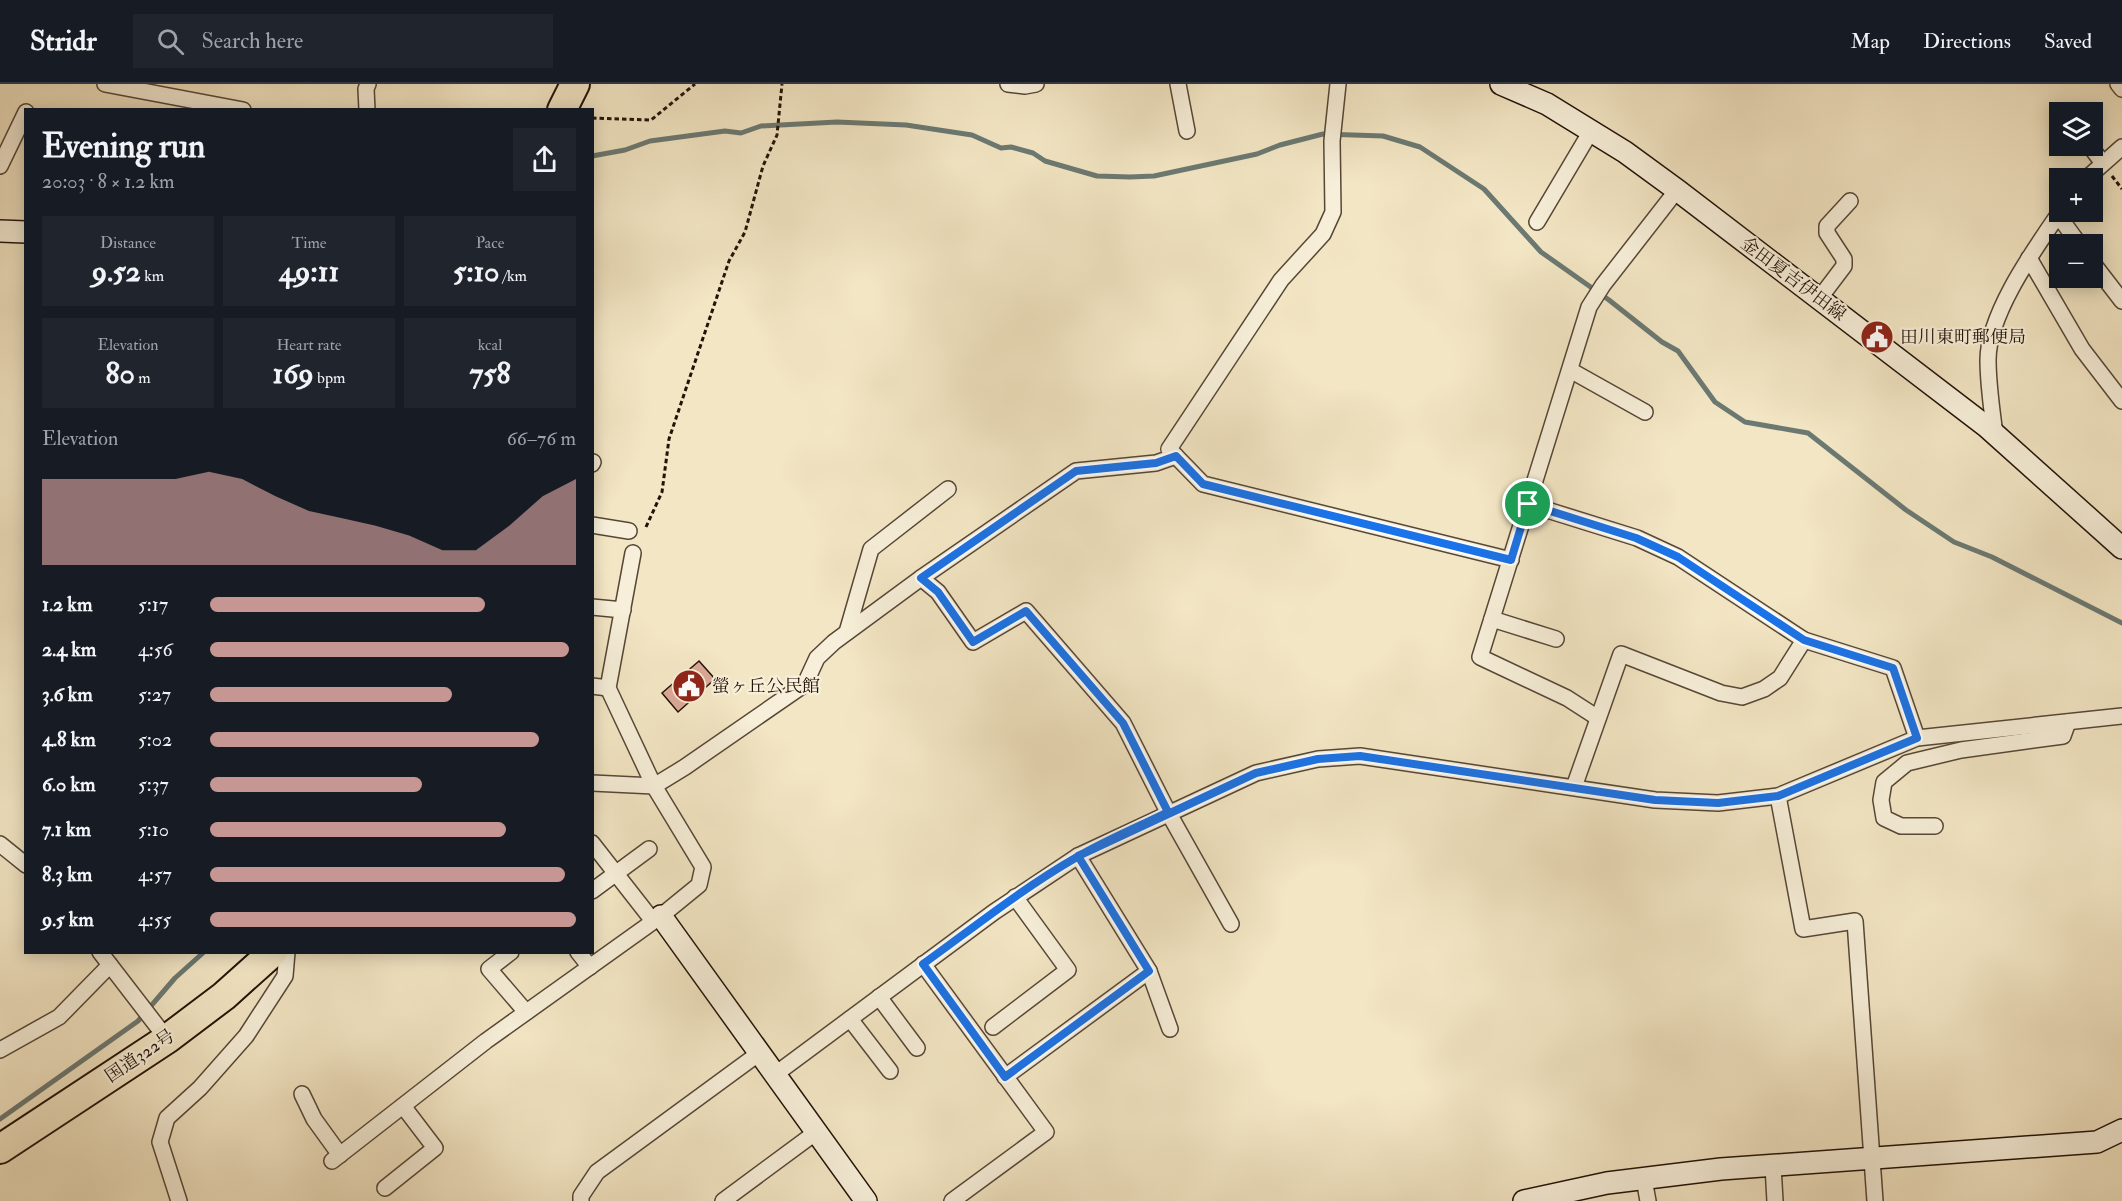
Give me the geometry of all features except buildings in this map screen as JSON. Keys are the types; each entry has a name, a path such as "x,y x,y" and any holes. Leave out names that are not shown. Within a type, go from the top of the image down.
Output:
{"highway":[{"path":"563,108 575,84"},
{"name":"国道322号","path":"0,1149 161,1030 224,996 271,954"}],"street":[{"path":"105,84 232,108"},
{"path":"367,108 368,84"},
{"path":"1008,84 1025,86 1036,84"},
{"path":"1178,84 1187,131"},
{"path":"1338,84 1332,141 1333,212 1323,234 1281,279 1170,449 1203,484 1511,560"},
{"name":"金田夏吉伊田線","path":"1501,84 1547,104 1625,152 1677,190 1995,435 2122,548"},
{"path":"2118,84 2122,89"},
{"path":"0,166 24,116"},
{"path":"1537,222 1590,131"},
{"path":"2096,168 2122,147"},
{"path":"2098,156 2102,162"},
{"path":"1598,718 1567,698 1480,657 1589,307 1603,285 1677,190"},
{"path":"1819,299 1844,266 1844,259 1827,233 1827,226 1850,201"},
{"path":"1995,435 1988,358 1995,320 2053,222"},
{"path":"0,231 24,232"},
{"path":"2030,258 2082,349 2122,401"},
{"path":"2103,276 2122,301"},
{"path":"1570,370 1645,412"},
{"path":"594,783 654,786 805,684 817,658 848,632 921,578 1076,471 1156,463 1176,456"},
{"path":"848,632 871,549 948,489"},
{"path":"1528,504 1636,538 1678,557 1804,640 1893,668 1917,738"},
{"path":"594,525 629,531"},
{"path":"302,1094 336,1158 526,1012 657,919 699,885 703,867 654,786 608,688 633,553"},
{"path":"921,578 938,592 973,642 1026,611 1123,723 1168,812 1231,924"},
{"path":"594,607 623,610"},
{"path":"1492,619 1556,639"},
{"path":"1574,787 1620,654 1721,693 1742,697 1780,678 1804,640"},
{"path":"594,686 608,688"},
{"path":"773,1076 1015,897 1078,856 1168,812 1256,773 1318,759 1360,756 1655,800 1718,803 1778,796 1917,738 2122,716"},
{"path":"1935,826 1901,826 1884,818 1881,800 1884,782 1907,763 1918,760 1961,750 2063,736 2068,722"},
{"path":"1778,796 1803,929 1855,921 1875,1201"},
{"path":"0,844 24,863"},
{"path":"594,846 657,919 866,1201"},
{"path":"594,890 649,849"},
{"path":"1078,856 1149,971 1170,1029"},
{"path":"993,1027 1068,970 1015,897"},
{"path":"102,954 161,1030"},
{"path":"179,1201 160,1142 167,1118 200,1088 246,1036 285,976 287,954"},
{"path":"508,954 489,969 526,1012"},
{"path":"580,954 590,967"},
{"path":"923,964 1046,1132 952,1201"},
{"path":"0,1050 59,1017 110,965"},
{"path":"1005,1077 1149,971"},
{"path":"879,997 917,1048"},
{"path":"850,1019 890,1071"},
{"path":"581,1201 581,1196 597,1172 758,1054"},
{"path":"385,1188 435,1148 403,1106"},
{"path":"1524,1201 1583,1195 1644,1179 1773,1166 2097,1142 2122,1130"},
{"path":"723,1201 815,1133"},
{"path":"1773,1166 1775,1201"},
{"path":"1644,1179 1648,1201"}],"path":[{"path":"594,118 651,120 695,84"},
{"path":"633,553 662,492 669,439 729,261 745,232 764,166 777,135 782,84"}],"waterway":[{"path":"594,156 625,150 650,141 725,131 741,133 761,126 837,122 906,125 972,135 1001,148 1011,147 1033,153 1045,161 1097,176 1154,176 1257,154 1280,145 1323,134 1383,136 1420,147 1484,189 1541,252 1609,300 1662,342 1678,351 1715,402 1745,422 1808,433 1906,510 1954,542 1992,557 2122,623"},
{"path":"0,1119 138,1021 175,978 202,954"}],"place":[{"name":"田川東町郵便局","path":"1877,337"},
{"name":"螢ヶ丘公民館","path":"689,686"}],"route":[{"path":"1528,504 1511,560 1203,484 1176,456 1156,463 1076,471 921,578 938,592 973,642 1026,611 1123,723 1168,812 1123,834 1078,856 1015,897 923,964 1005,1077 1149,971 1078,856 1123,834 1168,812 1256,773 1318,759 1360,756 1655,800 1718,803 1778,796 1917,738 1893,668 1804,640 1678,557 1636,538 1528,504"}]}
